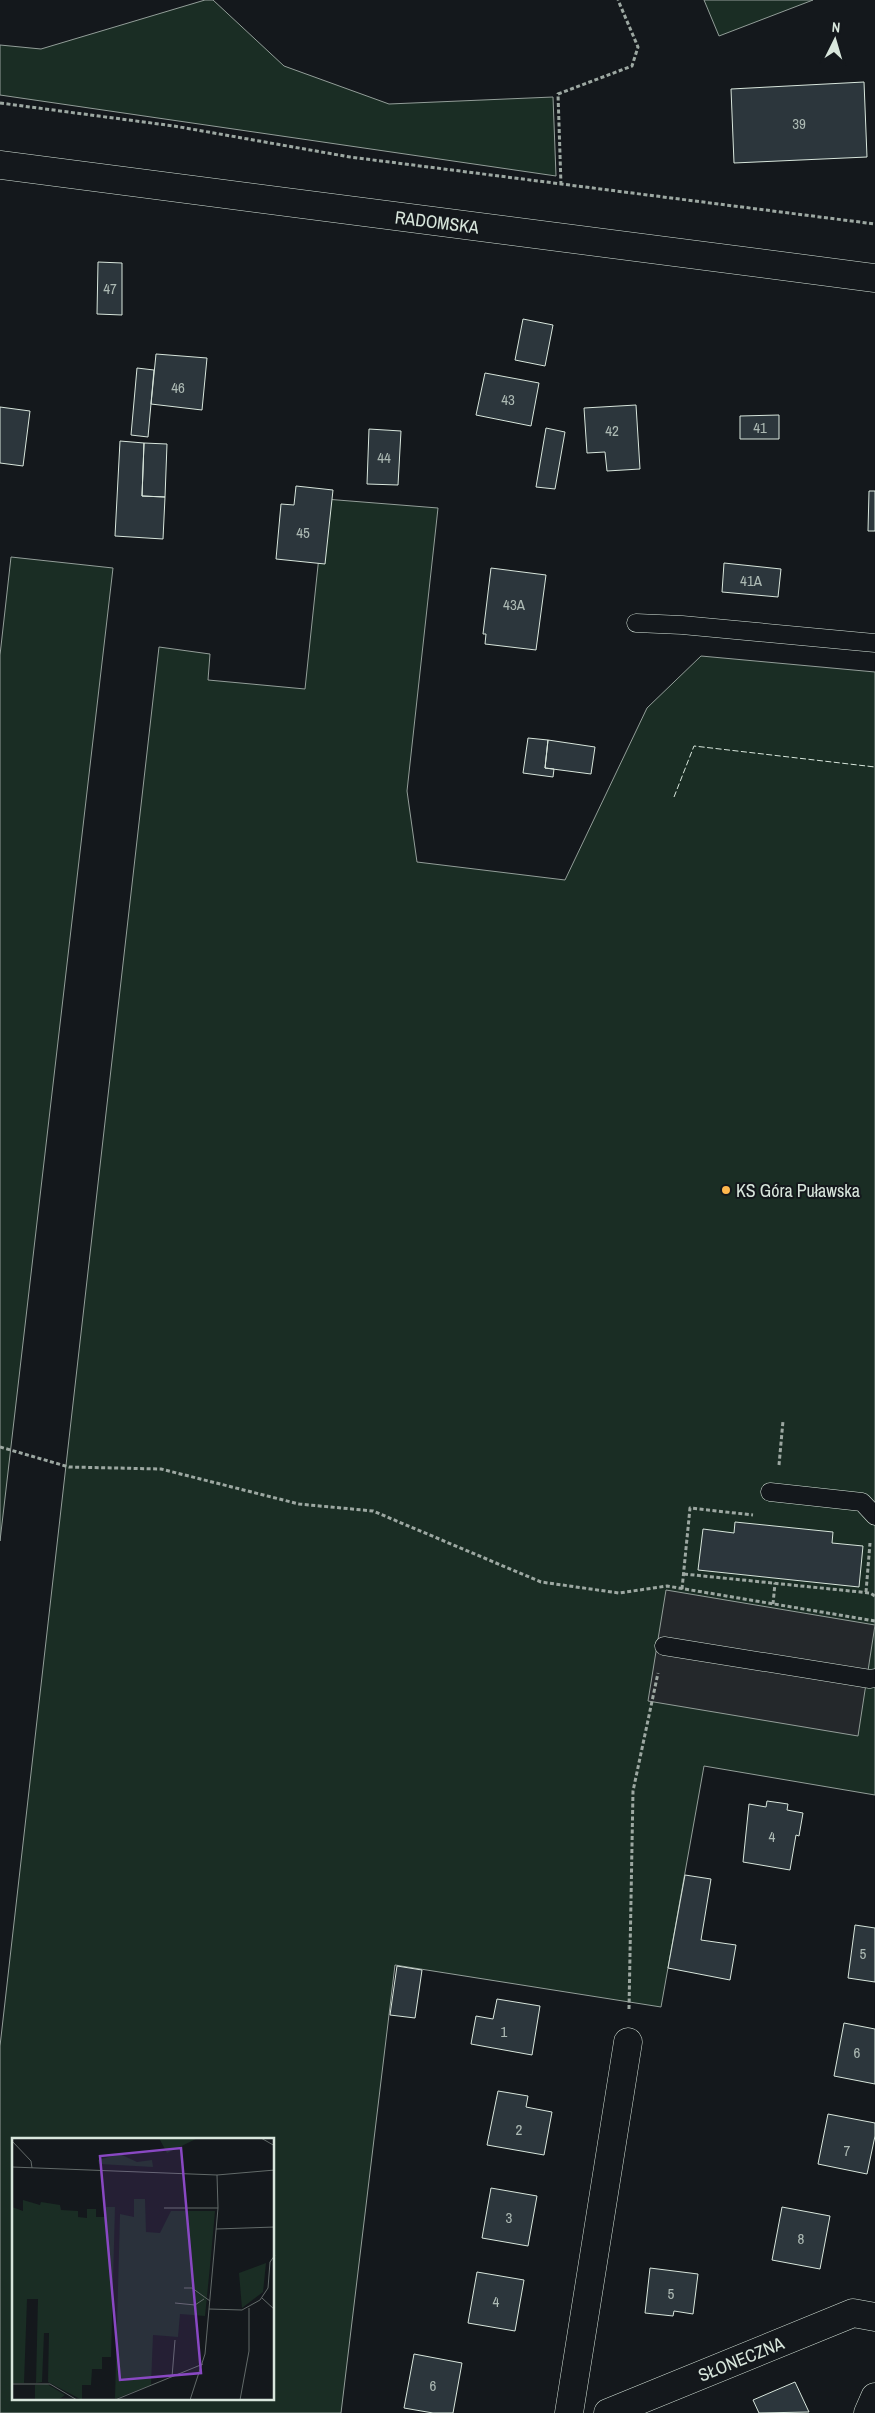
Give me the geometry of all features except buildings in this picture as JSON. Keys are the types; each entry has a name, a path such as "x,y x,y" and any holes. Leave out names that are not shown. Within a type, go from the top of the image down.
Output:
{"main road":[{"name":"RADOMSKA","path":"0,165 875,278"},
{"path":"569,2413 628,2042"},
{"name":"SŁONECZNA","path":"608,2413 854,2313 875,2317"},
{"path":"868,2413 875,2397"}],"lane":[{"path":"636,623 682,625 875,643"},
{"path":"770,1492 862,1502 875,1516"},
{"path":"664,1646 870,1680 875,1678"}],"path":[{"path":"561,185 558,94 632,66 638,47 618,0"},
{"path":"0,103 174,126 350,157 875,224"},
{"path":"780,1457 783,1421"},
{"path":"0,1447 69,1467 161,1469 299,1504 373,1511 541,1582 619,1593 667,1586 875,1621"},
{"path":"682,1589 688,1528"},
{"path":"866,1592 870,1548"},
{"path":"684,1574 866,1592 875,1596"},
{"path":"773,1604 775,1583"},
{"path":"628,2042 633,1791 664,1646"}],"green space":[{"path":"205,0 213,0 284,66 389,104 553,97 556,176 0,95 0,45 41,49"},
{"path":"704,0 813,0 719,36"},
{"path":"325,499 438,508 407,791 417,862 565,880 647,708 701,656 875,672 875,1795 704,1766 661,2007 395,1965 341,2413 0,2413 0,2046 159,647 210,654 208,680 305,689"},
{"path":"11,557 113,568 0,1541 0,655"}],"shaded area":[{"path":"666,1590 875,1625 858,1736 648,1701"}],"fence":[{"path":"674,797 694,746 875,767"}],"place":[{"name":"KS Góra Puławska","path":"726,1190"}]}
